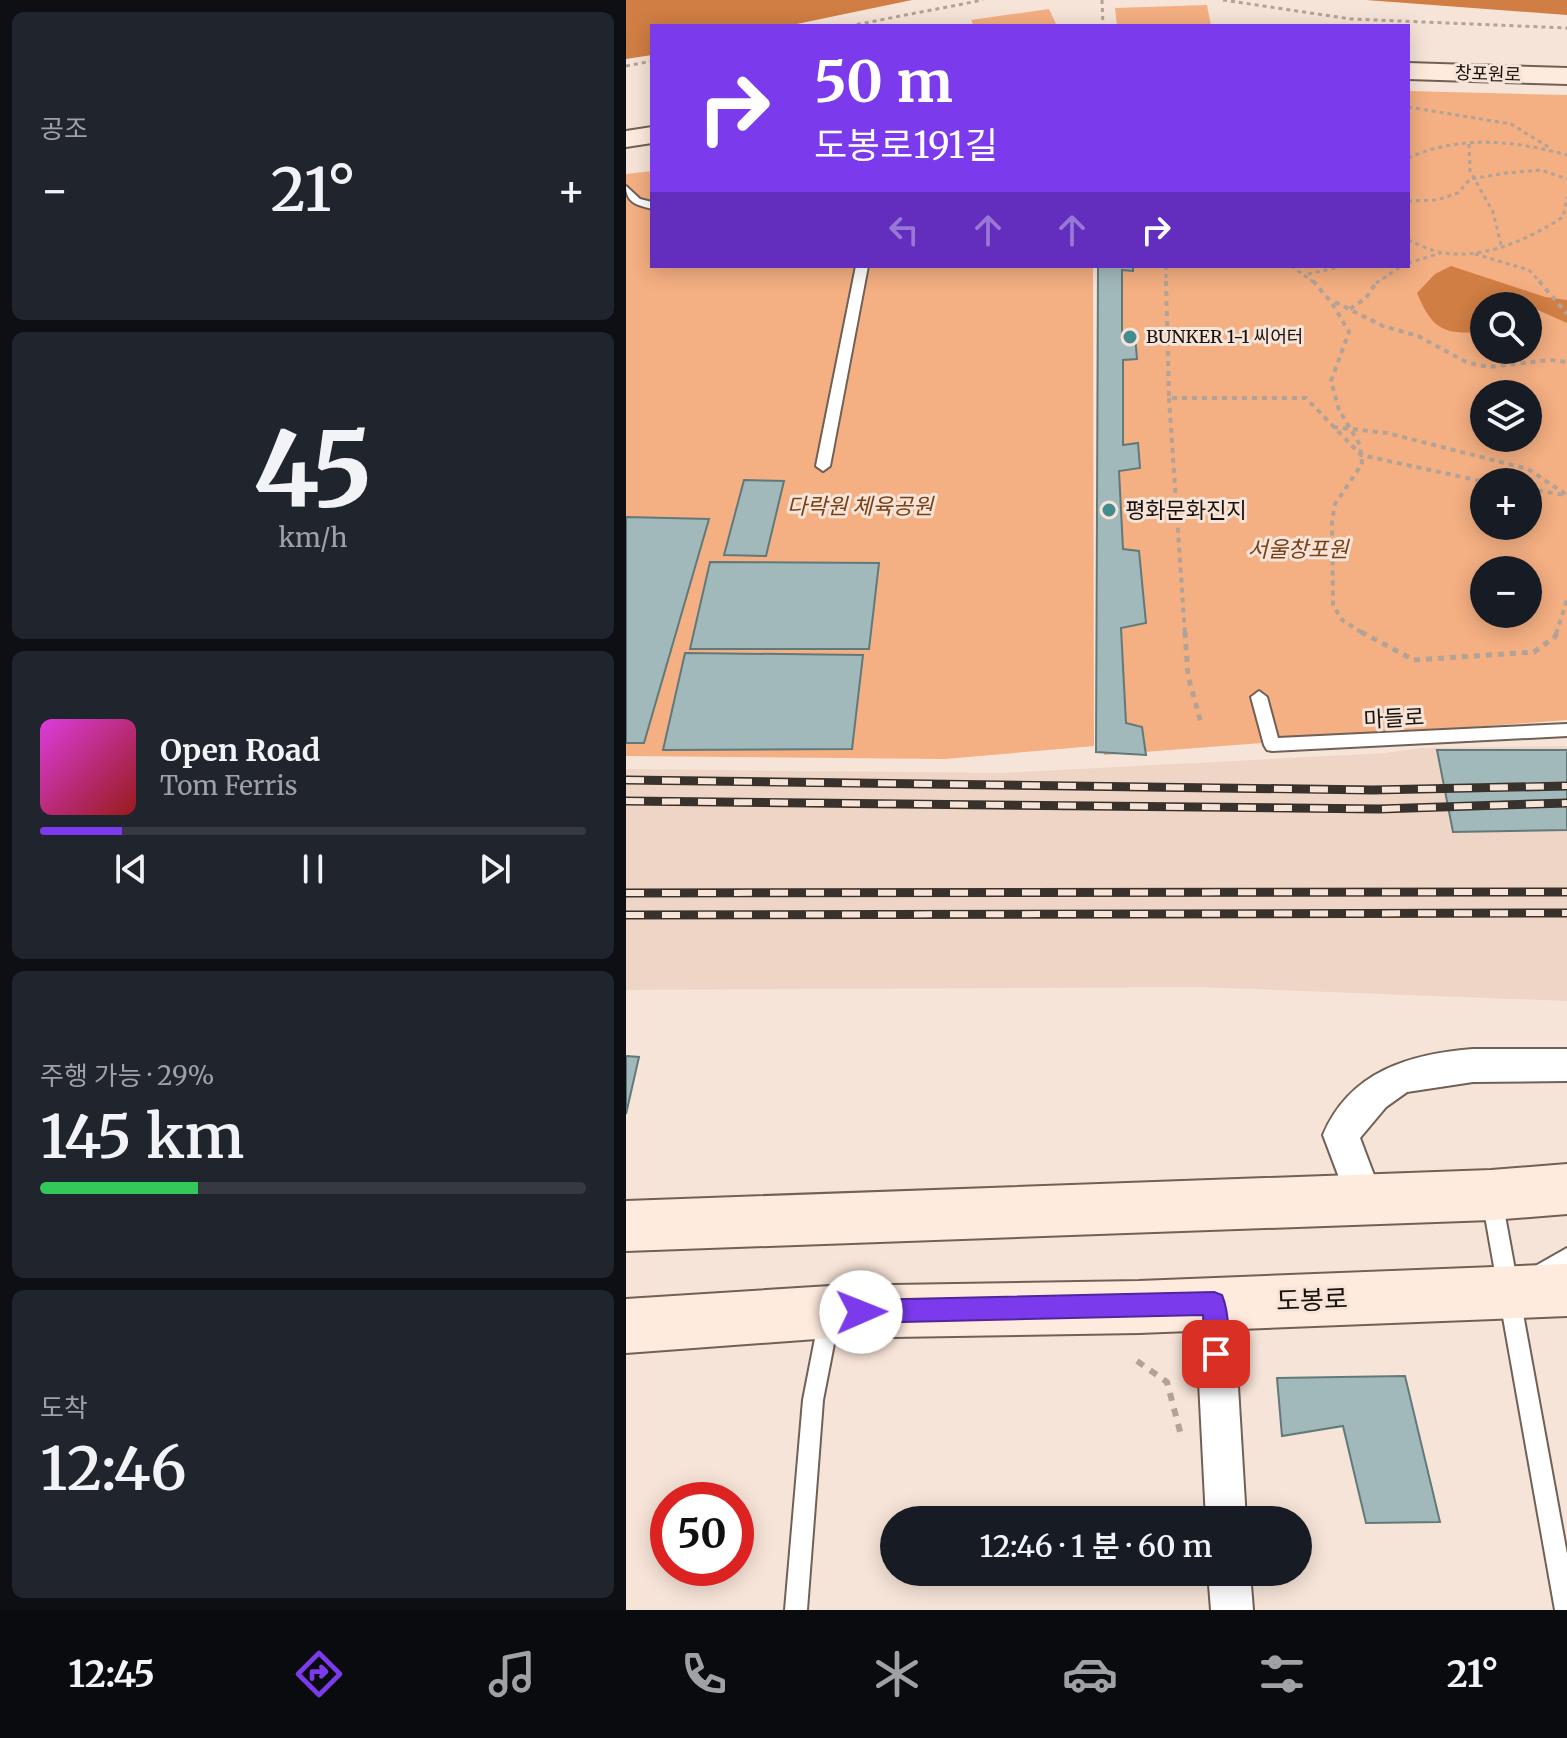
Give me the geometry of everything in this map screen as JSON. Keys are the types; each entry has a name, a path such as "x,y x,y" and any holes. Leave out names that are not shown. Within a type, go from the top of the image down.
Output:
{"main road":[{"name":"창포원로","path":"1410,71 1567,76"},
{"path":"626,139 650,135"},
{"path":"626,1226 1491,1195 1559,1200"},
{"name":"도봉로","path":"626,1326 830,1312 1214,1303 1567,1290"}],"street":[{"path":"1365,1199 1341,1135 1363,1105 1390,1082 1425,1070 1567,1065"},
{"path":"1214,1303 1225,1506"},
{"path":"1230,1586 1232,1610"}],"lane":[{"path":"626,189 636,201 650,205"},
{"path":"823,466 862,268"},
{"name":"마들로","path":"1259,697 1272,745 1567,730"},
{"path":"1491,1195 1566,1610"},
{"path":"1509,1293 1567,1258"},
{"path":"796,1610 813,1400 830,1312"}],"path":[{"path":"859,24 983,0"},
{"path":"1103,24 1104,0"},
{"path":"1223,0 1272,11 1349,21 1567,28"},
{"path":"626,66 650,61"},
{"path":"1410,107 1511,124 1554,151"},
{"path":"1410,157 1448,146 1519,142 1567,155"},
{"path":"1469,144 1466,158 1470,179 1492,210 1501,245"},
{"path":"1410,201 1437,200 1458,193 1470,179 1541,170 1567,179"},
{"path":"1410,262 1442,253 1472,253 1540,234 1563,217 1567,197"},
{"path":"1410,241 1442,253"},
{"path":"1472,253 1529,270 1567,314"},
{"path":"1166,268 1169,398 1188,676 1201,723"},
{"path":"1295,268 1307,274 1339,310 1349,332 1331,381 1339,410 1360,445 1362,464 1335,504 1332,521 1333,605 1342,620 1377,643 1414,660 1503,656 1534,652 1555,637 1567,600"},
{"path":"1307,274 1335,268"},
{"path":"1350,309 1366,298 1379,279 1398,268"},
{"path":"1330,300 1383,326 1418,336 1468,363 1489,367 1550,360 1567,362"},
{"path":"1169,398 1306,398 1361,455 1470,479"},
{"path":"1333,427 1387,433 1528,469 1567,495"},
{"path":"1542,491 1567,495"},
{"path":"1137,1361 1167,1382 1186,1453"}],"shaded area":[{"path":"626,0 912,0 797,24 650,24 650,55 626,59"},
{"path":"1366,0 1567,0 1567,15"},
{"path":"1451,266 1530,292 1470,292 1470,333 1455,332 1433,321 1417,293 1435,274"},
{"path":"1542,296 1567,300 1567,323 1542,312"},
{"path":"1567,746 1567,1001 1198,987 626,990 626,769 1004,773 1385,753 1420,748"}],"green space":[{"path":"1207,5 1211,24 1117,24 1115,8"},
{"path":"1049,9 1056,24 973,24 971,20"},
{"name":"서울창포원","path":"1410,91 1567,95 1567,720 1104,755 1117,268 1410,268"},
{"name":"다락원 체육공원","path":"650,171 650,268 1093,268 1094,746 945,759 626,756 626,174"}],"building":[{"name":"평화문화진지","path":"1098,268 1133,268 1133,271 1122,270 1122,335 1135,335 1137,359 1123,360 1123,445 1138,443 1140,468 1119,471 1123,549 1139,551 1146,623 1121,628 1126,723 1142,727 1146,755 1096,752"},
{"path":"744,480 784,481 766,556 724,555"},
{"path":"626,517 709,519 644,743 626,743"},
{"path":"710,562 879,563 869,649 690,649"},
{"path":"685,653 863,655 852,749 663,750"},
{"path":"1437,750 1567,750 1567,830 1453,832"},
{"path":"626,1056 639,1057 626,1114"},
{"path":"1405,1376 1440,1522 1366,1523 1343,1426 1282,1436 1277,1378"}],"railway":[{"path":"626,780 1373,790 1567,786"},
{"path":"626,801 1379,809 1567,803"},
{"path":"626,893 1567,892"},
{"path":"626,915 1567,913"}],"place":[{"name":"BUNKER 1-1 씨어터","path":"1130,337"},
{"name":"평화문화진지","path":"1109,510"}],"route":[{"path":"861,1312 1214,1303 1216,1354"}]}
